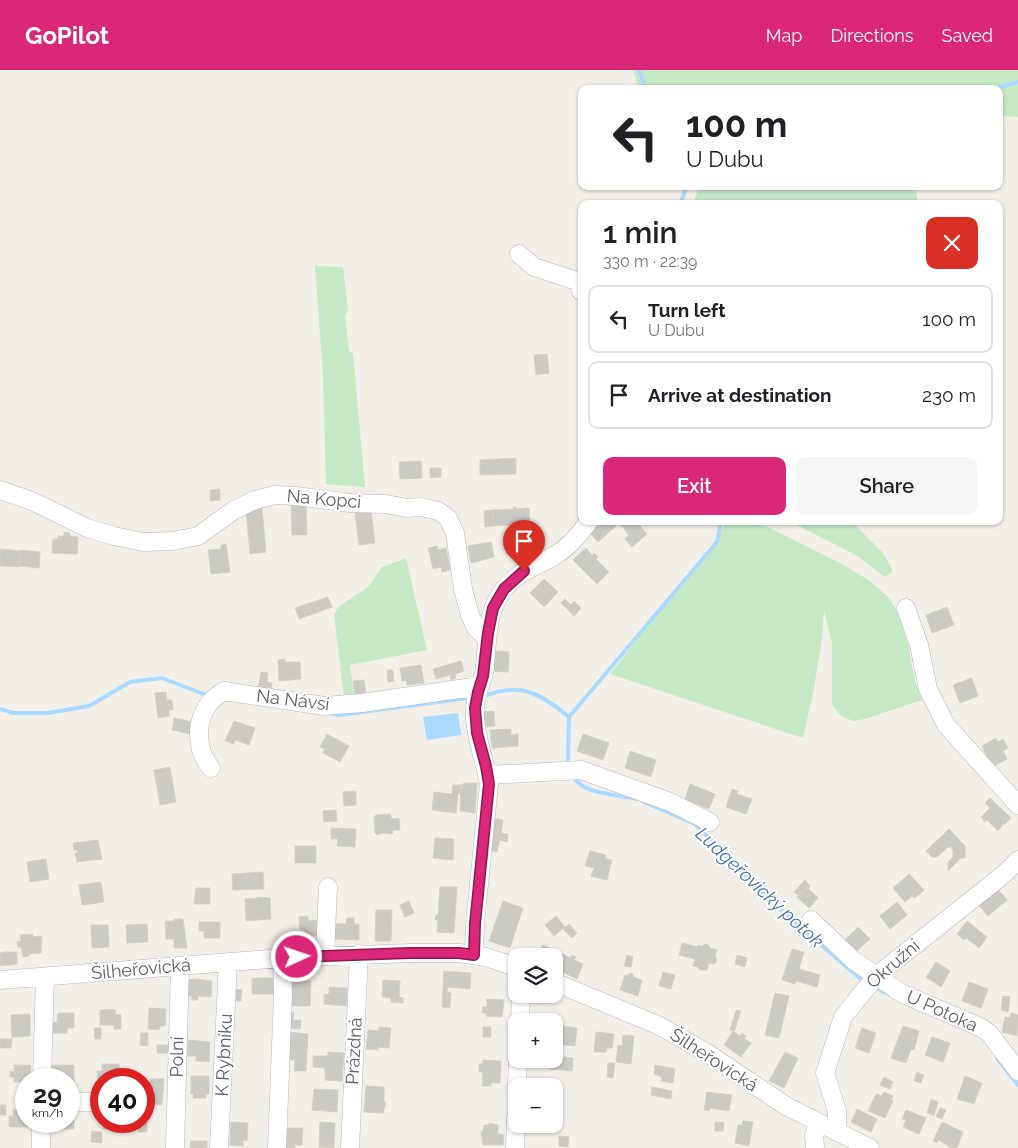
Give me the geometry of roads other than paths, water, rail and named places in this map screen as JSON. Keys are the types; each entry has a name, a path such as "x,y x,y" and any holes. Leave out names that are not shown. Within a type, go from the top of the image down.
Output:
{"street":[{"path":"519,254 534,267 578,284"},
{"name":"Na Kopci","path":"0,490 32,500 87,528 142,542 173,541 198,536 234,510 255,500 275,495 438,510 448,518 455,534 463,589 470,615 476,628 487,638"},
{"path":"474,955 475,924 489,784 477,733 475,708 483,676 487,638 493,608 504,589 524,571 556,556 586,525"},
{"path":"906,608 919,645 928,689 946,725 1018,805"},
{"name":"Na Návsi","path":"211,768 200,750 198,738 200,724 212,701 224,691 324,706 362,703 480,686"},
{"path":"488,775 581,770 670,802 710,822"},
{"name":"Okružní","path":"837,1132 837,1111 825,1073 843,1017 876,976 1004,874 1018,860"},
{"path":"325,955 328,887"},
{"name":"U Potoka","path":"811,920 853,960 903,994 980,1027 989,1033 1018,1071"},
{"name":"Šilheřovická","path":"0,980 325,955 450,953 474,955 508,965"},
{"name":"Prázdná","path":"350,1148 359,954"},
{"path":"277,1148 284,995 282,958"},
{"name":"K Rybníku","path":"219,1148 228,962"},
{"name":"Polní","path":"174,1148 180,966"},
{"path":"42,1068 45,977"},
{"name":"Šilheřovická","path":"563,986 634,1014 684,1039 707,1052 766,1094 819,1124 868,1148"},
{"path":"815,1148 814,1135 819,1124"},
{"path":"41,1148 42,1133"},
{"path":"515,1133 515,1148"}],"water":[{"path":"458,713 461,735 427,740 423,717"}],"waterway":[{"path":"639,70 645,85"},
{"path":"1003,86 1018,82"},
{"path":"682,200 685,190"},
{"path":"569,717 717,542 720,525"},
{"name":"Ludgeřovický potok","path":"0,709 13,713 48,713 89,706 130,682 162,678 209,696"},
{"name":"Ludgeřovický potok","path":"482,697 508,690 529,692 549,702 569,717 568,761 570,766"},
{"name":"Ludgeřovický potok","path":"330,713 339,715 468,698"},
{"name":"Ludgeřovický potok","path":"573,775 577,781 591,790 638,799"},
{"name":"Ludgeřovický potok","path":"644,802 695,824 776,906 863,981"},
{"name":"Ludgeřovický potok","path":"874,987 890,995"},
{"name":"Ludgeřovický potok","path":"997,1058 1018,1085"}]}
